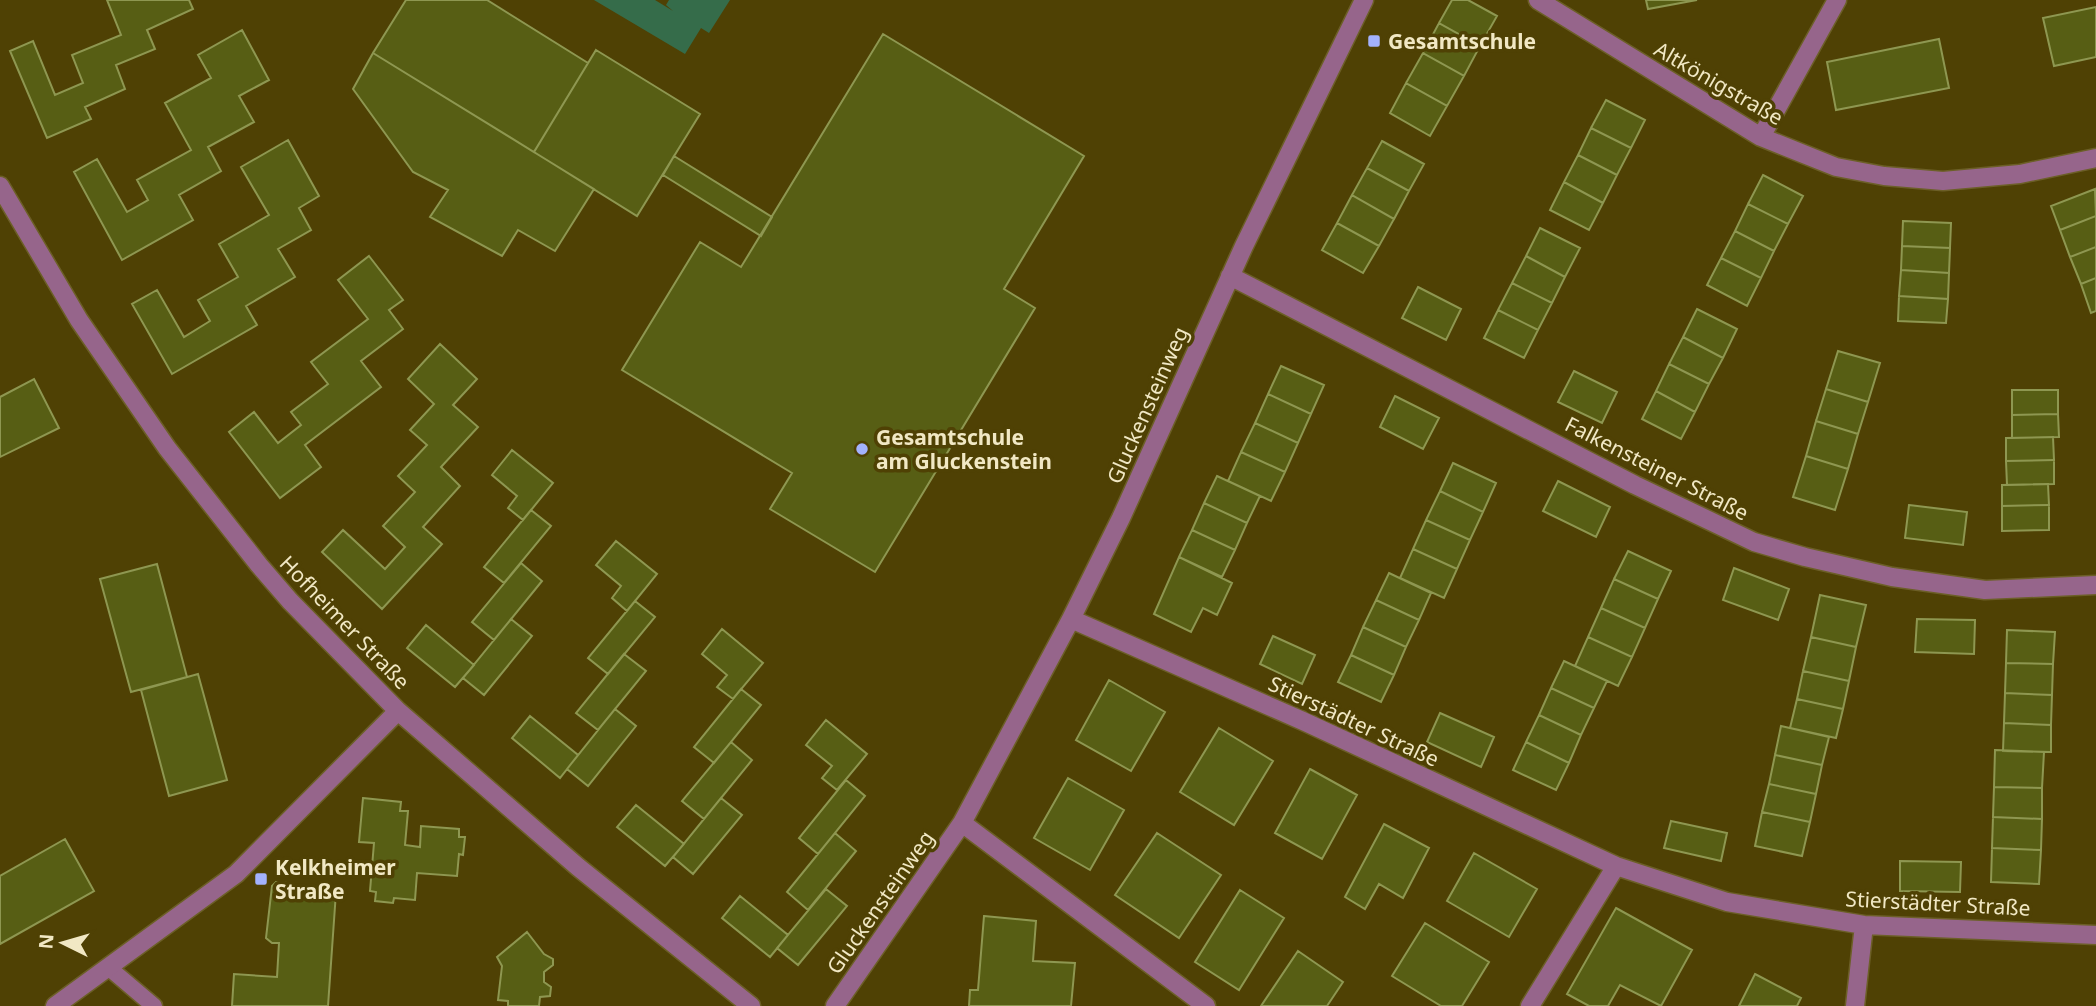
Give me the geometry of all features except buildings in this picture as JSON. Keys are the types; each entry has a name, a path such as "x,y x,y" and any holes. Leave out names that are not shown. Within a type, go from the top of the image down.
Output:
{"street":[{"name":"Gluckensteinweg","path":"835,1006 962,823 1071,619 1121,518 1230,276 1364,0"},
{"name":"Altkönigstraße","path":"1538,0 1760,137 1836,167 1884,176 1943,181 2020,174 2096,158"},
{"path":"1760,137 1837,0"},
{"name":"Hofheimer Straße","path":"0,186 79,320 167,448 282,592 398,711 578,867 751,1006"},
{"name":"Falkensteiner Straße","path":"1230,276 1635,485 1754,542 1892,577 1968,588 1985,590 2096,585"},
{"name":"Stierstädter Straße","path":"1071,619 1303,721 1616,866 1727,902 1864,925 2096,935"},
{"path":"55,1006 236,874 398,711"},
{"name":"Gluckensteinweg","path":"962,823 1203,1005"},
{"path":"1530,1006 1616,866"},
{"path":"1855,1006 1864,925"}],"lane":[{"path":"108,967 154,1006"}],"green space":[{"path":"594,0 655,0 673,11 666,5 669,0 730,0 709,33 701,28 685,54"}],"place":[{"name":"Gesamtschule","path":"1374,41"},
{"name":"Gesamtschule am Gluckenstein","path":"862,449"},
{"name":"Kelkheimer Straße","path":"261,879"}]}
